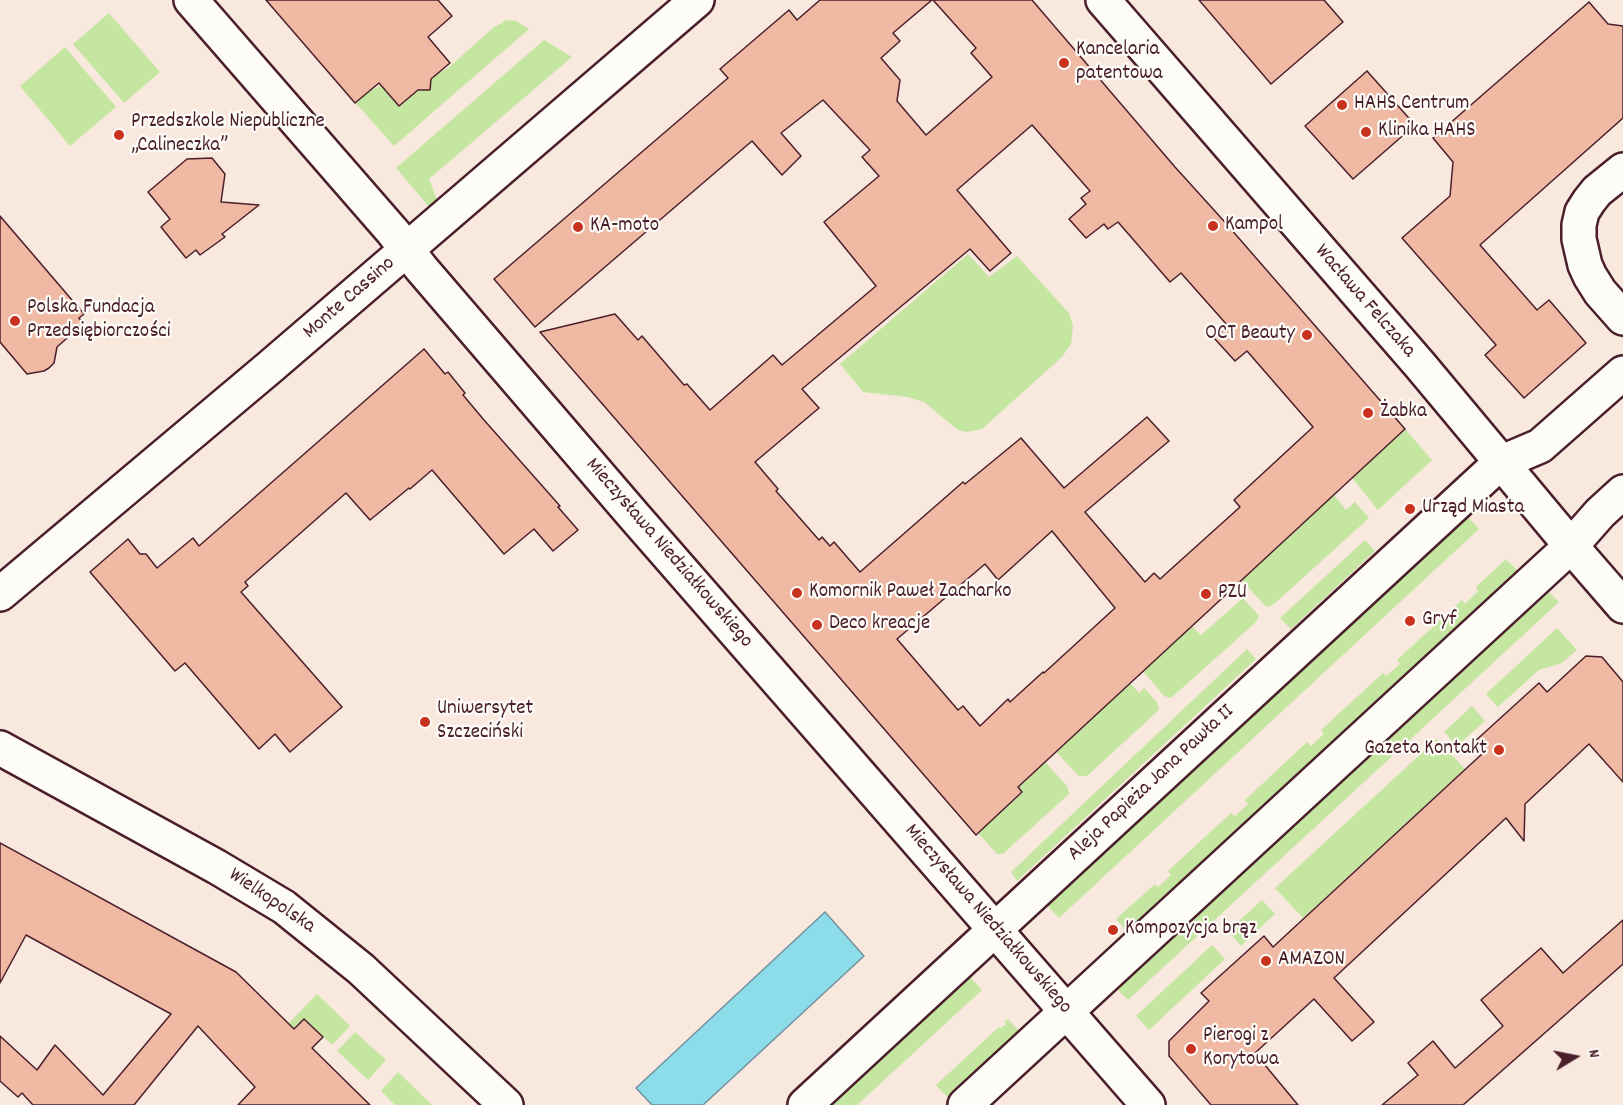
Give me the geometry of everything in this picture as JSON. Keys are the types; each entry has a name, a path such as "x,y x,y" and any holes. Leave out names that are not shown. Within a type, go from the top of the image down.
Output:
{"street":[{"name":"Mieczysława Niedziałkowskiego","path":"191,0 407,249 451,304 1148,1105"},
{"name":"Monte Cassino","path":"0,594 261,375 697,0"},
{"name":"Wacława Felczaka","path":"1103,0 1420,366 1623,606"},
{"path":"1623,170 1597,191 1582,212 1579,225 1579,239 1590,276 1600,292 1623,318"},
{"name":"Aleja Papieża Jana Pawła II","path":"805,1105 1500,463 1540,446 1623,373"},
{"path":"965,1105 1571,546 1600,513 1623,492"},
{"name":"Wielkopolska","path":"0,748 217,867 284,907 362,969 506,1105"}],"green space":[{"path":"109,13 160,72 124,103 73,44"},
{"path":"510,20 529,29 394,146 336,81 352,94 368,92 385,83 426,80 448,68 494,27 503,21"},
{"path":"544,40 572,57 429,179 437,200 429,207 396,168"},
{"path":"65,47 116,107 70,146 20,86"},
{"path":"968,254 989,277 1017,256 1069,313 1073,326 1071,344 1062,357 982,429 967,432 958,430 924,402 907,397 863,392 840,364"},
{"path":"1405,429 1432,460 1378,510 1352,478"},
{"path":"1334,495 1346,510 1355,502 1369,518 1274,604 1268,607 1264,605 1242,580"},
{"path":"1468,517 1479,529 1059,918 1047,905"},
{"path":"1365,540 1375,551 1291,629 1280,618"},
{"path":"1506,559 1518,571 1127,932 1116,919 1155,884 1158,887 1171,875 1168,871 1231,813 1235,816 1248,804 1245,800 1307,742 1311,746 1324,734 1321,730 1383,673 1386,676 1400,664 1397,660 1462,600 1465,604 1478,591 1476,587"},
{"path":"1549,592 1559,602 1128,1000 1117,989"},
{"path":"1243,598 1259,616 1255,623 1171,698 1164,696 1143,671 1192,626 1201,635"},
{"path":"1557,628 1577,650 1562,663 1539,670 1498,707 1486,694"},
{"path":"1247,649 1256,659 1017,881 1011,872"},
{"path":"1130,683 1139,693 1144,688 1157,702 1159,710 1087,776 1079,776 1056,752"},
{"path":"1472,706 1485,721 1457,746 1444,732"},
{"path":"1437,739 1465,769 1303,918 1275,888"},
{"path":"1045,762 1067,786 1069,794 1003,854 997,854 978,833 1022,793 1018,787"},
{"path":"1262,900 1275,914 1241,946 1228,931"},
{"path":"1212,945 1225,959 1149,1030 1136,1016"},
{"path":"970,977 982,990 857,1105 830,1105"},
{"path":"317,994 350,1026 332,1045 304,1019 293,1029 288,1024"},
{"path":"1008,1019 1020,1032 948,1098 936,1085 999,1027 1006,1024 1004,1022"},
{"path":"355,1032 386,1060 368,1080 337,1051"},
{"path":"398,1072 432,1105 395,1105 381,1091"}],"water":[{"path":"825,912 864,956 703,1105 652,1105 636,1088"}],"building":[{"path":"266,0 438,0 452,16 428,37 450,63 431,79 430,90 418,90 399,106 379,83 355,103"},
{"path":"820,0 932,0 893,33 900,41 881,58 900,80 897,101 926,135 992,77 971,53 976,48 933,0 1032,0 1405,429 1018,787 1022,792 976,835 540,332 615,314 638,340 642,336 684,385 687,384 710,410 773,355 782,365 876,286 824,222 879,176 862,157 870,150 823,100 781,133 801,156 782,175 752,141 535,327 494,279 728,78 720,69 789,10 797,20","holes":["1032,125 1090,191 1081,198 1086,204 1069,219 1086,238 1104,224 1108,229 1118,222 1170,282 1181,273 1228,326 1214,338 1235,361 1247,351 1313,427 1234,500 1240,507 1160,579 1154,573 1145,582 1085,512 1169,441 1147,417 1064,488 1021,438 965,484 963,482 860,572 834,542 830,546 822,537 819,540 776,491 778,489 755,462 819,408 802,389 970,249 990,271 1011,253 957,190","1052,531 1115,608 1044,673 1010,702 1008,699 980,726 963,706 958,710 897,639 985,564 998,580"]},
{"path":"1199,0 1324,0 1343,22 1271,84"},
{"path":"1589,2 1608,24 1623,26 1623,118 1480,245 1537,310 1549,300 1586,343 1524,398 1485,355 1496,345 1402,238 1450,196 1453,162 1433,138"},
{"name":"Klinika HAHS","path":"1367,71 1415,125 1353,179 1305,126"},
{"path":"212,158 225,174 221,202 259,205 222,234 225,237 200,255 196,250 186,258 161,227 170,219 148,192 187,159"},
{"path":"0,216 84,314 79,318 83,324 57,347 54,363 44,371 27,374 0,342"},
{"path":"424,349 445,374 448,372 465,393 463,395 560,506 558,507 578,530 553,551 534,529 504,554 432,470 370,520 346,493 245,582 248,586 241,592 342,707 290,752 275,734 259,749 185,663 175,671 90,572 128,539 140,554 146,554 157,568 193,538 199,546"},
{"path":"1586,656 1602,657 1623,682 1623,782 1589,744 1525,804 1524,841 1506,818 1334,978 1374,1022 1352,1041 1314,999 1255,1053 1298,1105 1211,1105 1169,1056 1169,1041 1209,1001 1201,993 1264,936 1273,947 1483,753 1473,743 1539,683 1547,692"},
{"path":"0,843 236,972 294,1029 304,1019 323,1037 312,1048 370,1105 238,1105 255,1087 198,1026 134,1105 33,1105 22,1093 18,1097 0,1081 0,1036 37,1070 55,1045 103,1095 171,1014 26,935 0,983"},
{"path":"1623,920 1623,964 1463,1105 1382,1105 1418,1075 1408,1063 1433,1041 1455,1068 1503,1026 1481,1000 1541,948 1563,973"}],"place":[{"name":"Kancelaria patentowa","path":"1064,63"},
{"name":"HAHS Centrum","path":"1342,105"},
{"name":"Klinika HAHS","path":"1366,132"},
{"name":"Przedszkole Niepubliczne „Calineczka”","path":"119,135"},
{"name":"Kampol","path":"1213,226"},
{"name":"KA-moto","path":"578,227"},
{"name":"Polska Fundacja Przedsiębiorczości","path":"15,321"},
{"name":"OCT Beauty","path":"1307,335"},
{"name":"Żabka","path":"1368,413"},
{"name":"Urząd Miasta","path":"1410,509"},
{"name":"Komornik Paweł Zacharko","path":"797,593"},
{"name":"PZU","path":"1206,594"},
{"name":"Gryf","path":"1410,621"},
{"name":"Deco kreacje","path":"817,625"},
{"name":"Uniwersytet Szczeciński","path":"425,722"},
{"name":"Gazeta Kontakt","path":"1499,750"},
{"name":"Kompozycja brąz","path":"1113,930"},
{"name":"AMAZON","path":"1266,961"},
{"name":"Pierogi z Korytowa","path":"1191,1049"}]}
